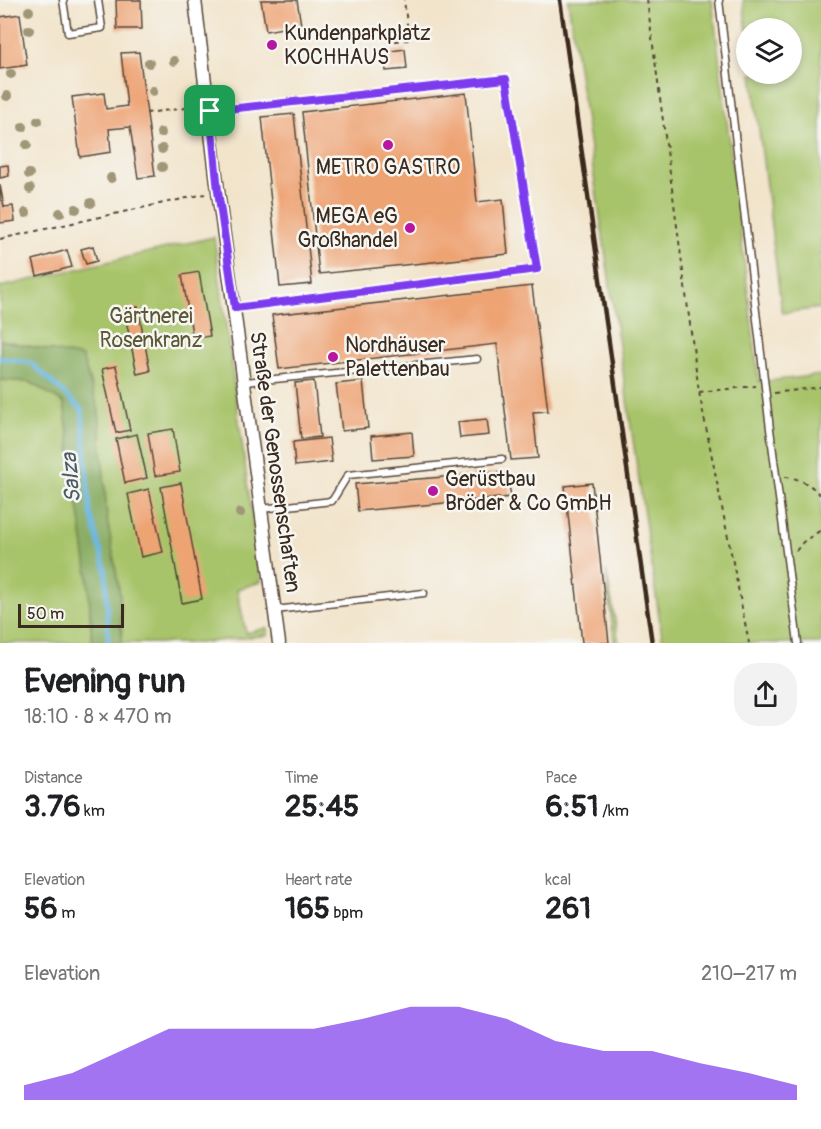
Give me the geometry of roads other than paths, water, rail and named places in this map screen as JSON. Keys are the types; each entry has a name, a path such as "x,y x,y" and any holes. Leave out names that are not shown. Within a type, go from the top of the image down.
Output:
{"street":[{"name":"Straße der Genossenschaften","path":"195,0 218,191 279,643"}],"lane":[{"path":"63,0 68,33 102,28 98,0"},
{"path":"719,0 798,643"},
{"path":"209,108 506,79 537,269 235,308"},
{"path":"245,382 477,359"},
{"path":"261,509 332,501 348,475 502,459"},
{"path":"275,610 424,593"}],"waterway":[{"name":"Salza","path":"0,358 31,363 82,410 90,511 106,572 108,643"}],"railway":[{"path":"560,0 652,643"}],"place":[{"name":"Kundenparkplatz KOCHHAUS","path":"272,45"},
{"name":"METRO GASTRO","path":"388,145"},
{"name":"MEGA eG Großhandel","path":"410,228"},
{"name":"Nordhäuser Palettenbau","path":"333,357"},
{"name":"Gerüstbau Bröder & Co GmbH","path":"433,491"}],"park label":[{"name":"Gärtnerei Rosenkranz","path":"151,328"}]}
